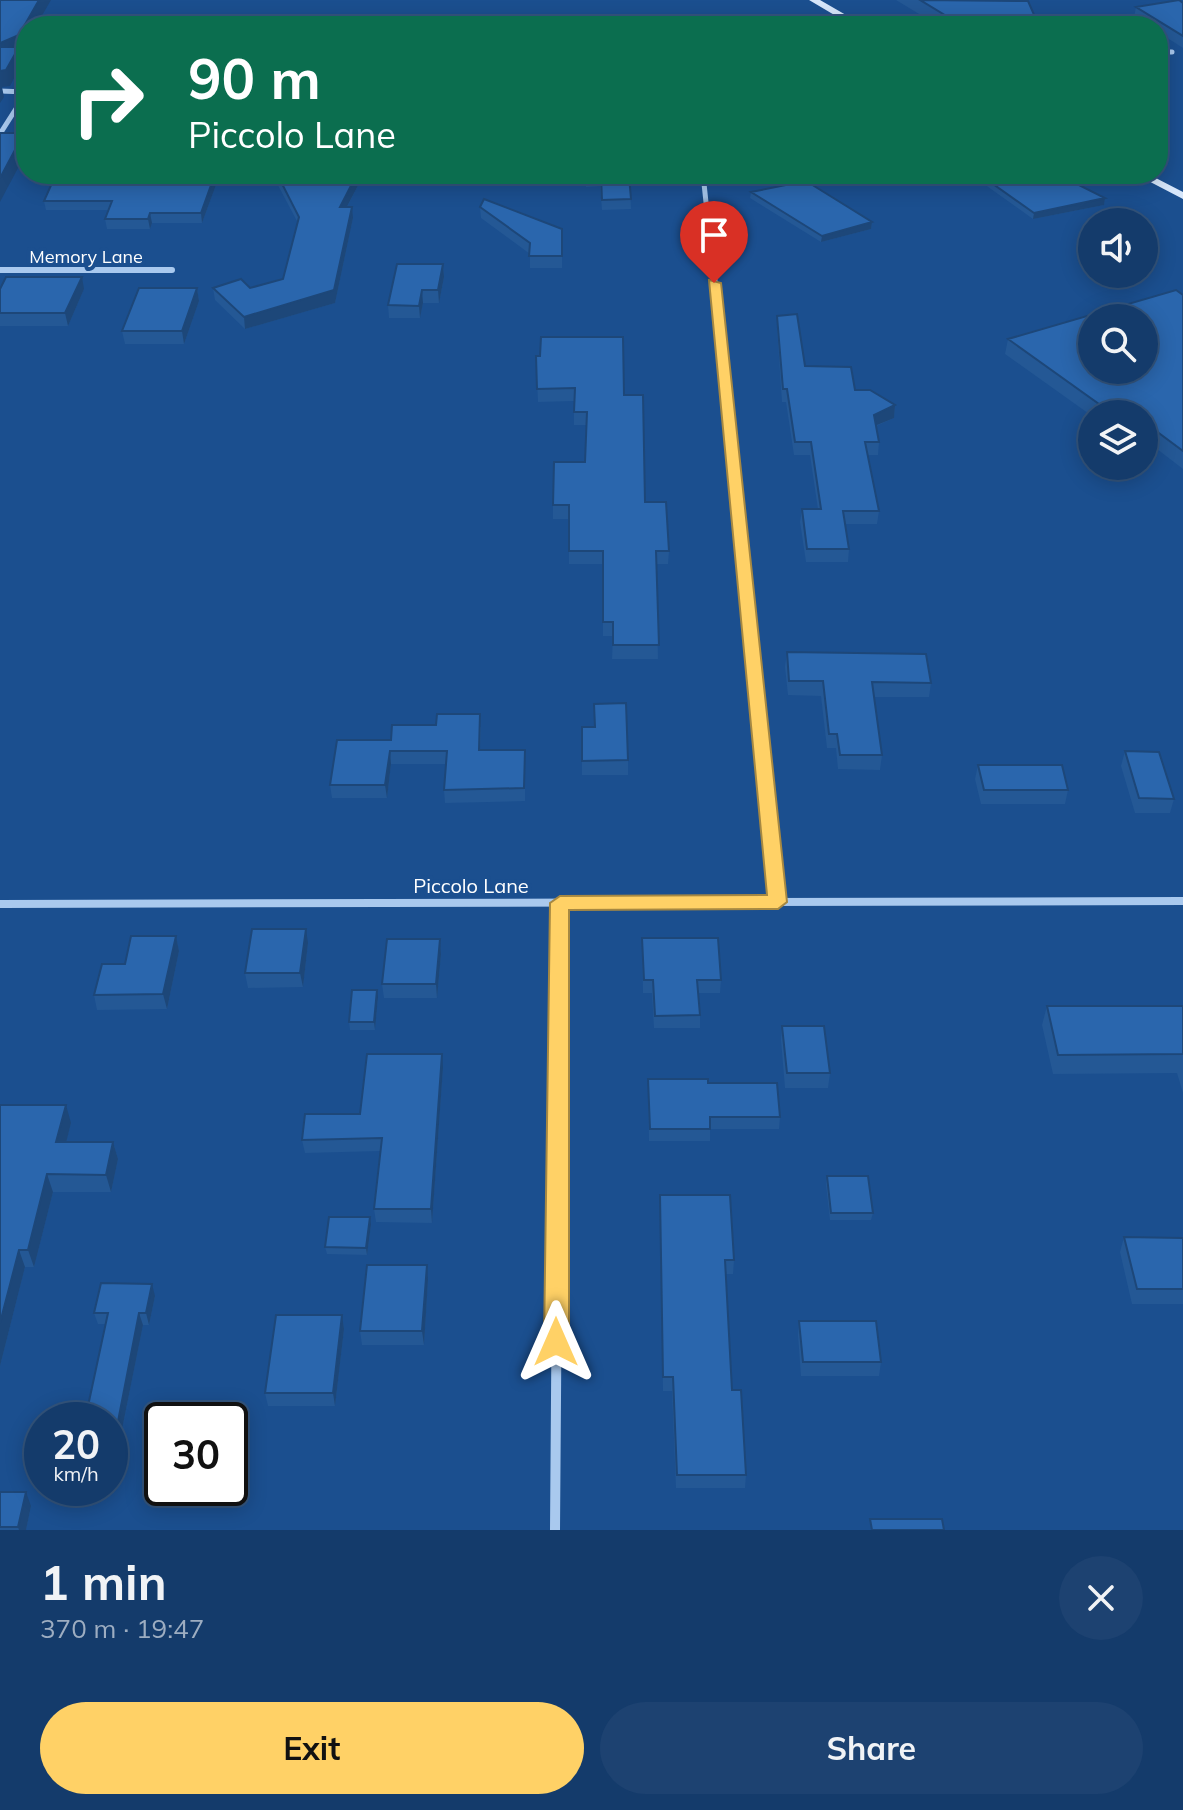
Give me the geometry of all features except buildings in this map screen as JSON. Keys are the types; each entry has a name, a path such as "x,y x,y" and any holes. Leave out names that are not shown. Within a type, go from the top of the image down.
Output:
{"main road":[{"path":"813,0 842,16"},
{"path":"1160,184 1182,195"}],"street":[{"path":"0,134 16,108"},
{"path":"704,184 778,902"},
{"name":"Memory Lane","path":"0,270 172,270"},
{"name":"Piccolo Lane","path":"0,904 1183,901"},
{"path":"555,1530 560,903"}],"route":[{"path":"556,1342 560,903 778,902 714,283"}]}
